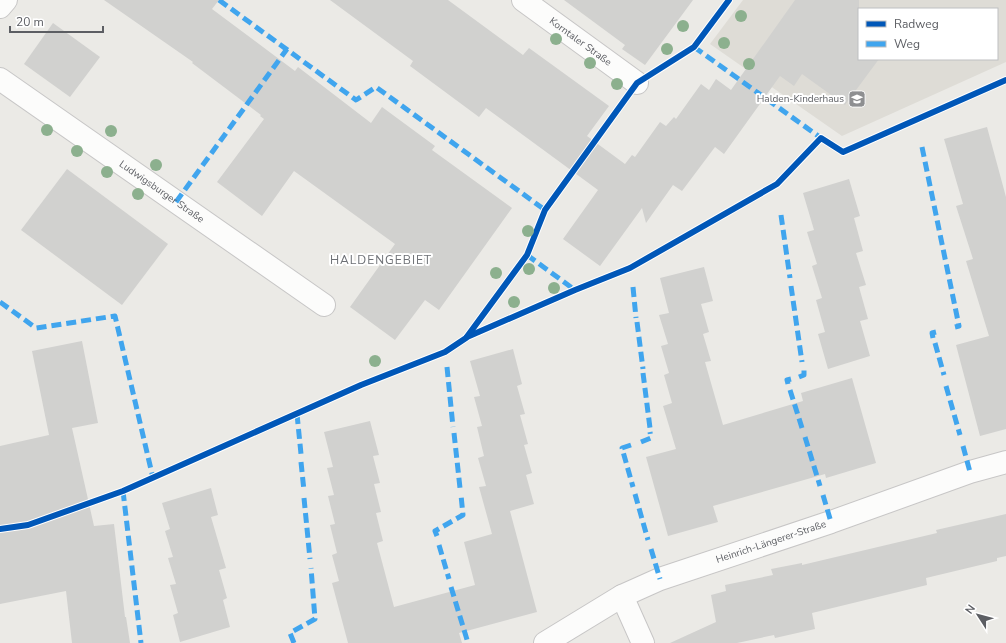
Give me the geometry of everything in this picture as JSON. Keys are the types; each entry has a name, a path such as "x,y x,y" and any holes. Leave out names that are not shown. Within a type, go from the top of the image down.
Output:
{"street":[{"path":"0,7 6,0"},
{"name":"Korntaler Straße","path":"523,0 637,83"},
{"name":"Ludwigsburger Straße","path":"0,79 324,305"},
{"name":"Heinrich-Längerer-Straße","path":"545,643 622,596 660,579 831,522 970,472 1006,462"},
{"path":"622,596 643,643"}],"shaded area":[{"name":"Halden-Kinderhaus","path":"743,0 1006,0 1006,62 842,136 710,44"}],"building":[{"path":"104,0 219,0 212,9 295,71 298,67 371,123 382,107 435,146 432,150 512,208 439,310 425,300 395,340 350,307 395,244 294,171 262,216 217,182 264,119 260,116 261,115 192,63 193,62"},
{"path":"330,0 448,0 523,55 529,48 609,106 587,136 625,164 632,155 635,157 660,122 666,126 674,117 676,119 701,84 709,90 716,79 731,90 795,0 859,0 858,60 878,60 845,105 802,74 794,86 780,76 724,154 715,147 682,191 673,185 646,223 642,208 600,266 563,239 598,190 486,108 479,117 410,66 413,61"},
{"path":"564,0 693,0 645,65 622,49 625,45"},
{"path":"53,23 100,57 70,97 24,64"},
{"path":"987,127 1006,197 1006,429 980,436 956,345 989,336 966,261 973,259 956,206 963,204 944,139"},
{"path":"67,169 168,244 122,305 21,230"},
{"path":"849,179 860,216 854,218 863,251 856,253 866,285 859,287 868,319 860,321 870,356 828,369 818,334 825,332 816,300 822,298 812,266 817,264 807,232 814,230 803,193"},
{"path":"704,267 713,301 701,304 709,332 703,334 711,361 705,362 723,425 803,401 801,393 852,378 876,463 826,478 825,474 713,506 718,522 668,536 646,457 676,449 663,406 672,403 664,375 669,373 661,346 668,344 659,315 669,313 660,278"},
{"path":"82,341 98,423 72,428 94,526 114,524 125,617 130,643 72,643 66,591 0,604 0,446 49,435 32,351"},
{"path":"513,349 522,384 517,386 525,414 520,415 528,444 524,445 532,473 526,475 534,504 510,511 537,612 459,633 462,643 348,643 332,583 339,581 332,555 337,553 330,525 335,524 328,496 334,495 327,468 333,467 324,432 370,421 379,455 373,456 380,483 374,484 381,512 376,513 383,541 377,543 394,607 475,585 464,542 492,534 479,487 486,486 478,458 484,456 477,427 482,426 474,397 480,396 470,361"},
{"path":"211,488 218,515 211,517 226,568 219,570 227,598 223,600 230,627 180,642 173,615 178,613 170,585 176,584 168,558 173,557 165,531 170,529 162,503"},
{"path":"1006,514 1006,556 997,558 997,561 926,578 927,585 812,613 815,629 775,638 774,635 737,643 670,643 716,622 711,595 726,591 725,585 773,575 771,569 802,563 802,565 937,533 936,530"}],"marked path":[{"path":"219,0 356,100 376,87 545,210"},
{"path":"694,47 821,138"},
{"path":"176,202 287,49"},
{"path":"922,147 959,326 955,327"},
{"path":"781,215 790,278"},
{"path":"527,255 575,290"},
{"path":"791,286 802,362"},
{"path":"633,287 636,318"},
{"path":"0,302 36,328 115,316 153,478"},
{"path":"637,322 643,369"},
{"path":"933,338 932,333 936,332"},
{"path":"935,343 944,375"},
{"path":"447,367 453,427"},
{"path":"799,377 804,375 804,369"},
{"path":"643,373 650,428"},
{"path":"788,384 787,380 791,379"},
{"path":"946,386 960,435"},
{"path":"790,390 802,428"},
{"path":"297,414 301,454"},
{"path":"641,442 651,438 650,432"},
{"path":"454,433 460,488"},
{"path":"805,437 820,486"},
{"path":"631,445 622,448 633,487"},
{"path":"963,446 970,472"},
{"path":"301,462 304,491"},
{"path":"123,491 141,643"},
{"path":"635,494 648,540"},
{"path":"437,536 435,531 463,515 461,495"},
{"path":"823,495 831,522"},
{"path":"304,498 310,559"},
{"path":"439,545 449,579"},
{"path":"651,549 660,579"},
{"path":"294,643 290,633 315,619 311,568"},
{"path":"451,587 468,643"}],"cycle path":[{"path":"0,529 28,525 123,491 361,385 445,352 466,338 527,255 545,210 637,83 694,47 729,0"},
{"path":"467,337 630,268 777,184 821,138 843,152 1006,80"}],"place":[{"name":"Halden-Kinderhaus","path":"857,99"}],"district":[{"name":"HALDENGEBIET","path":"381,260"}]}
